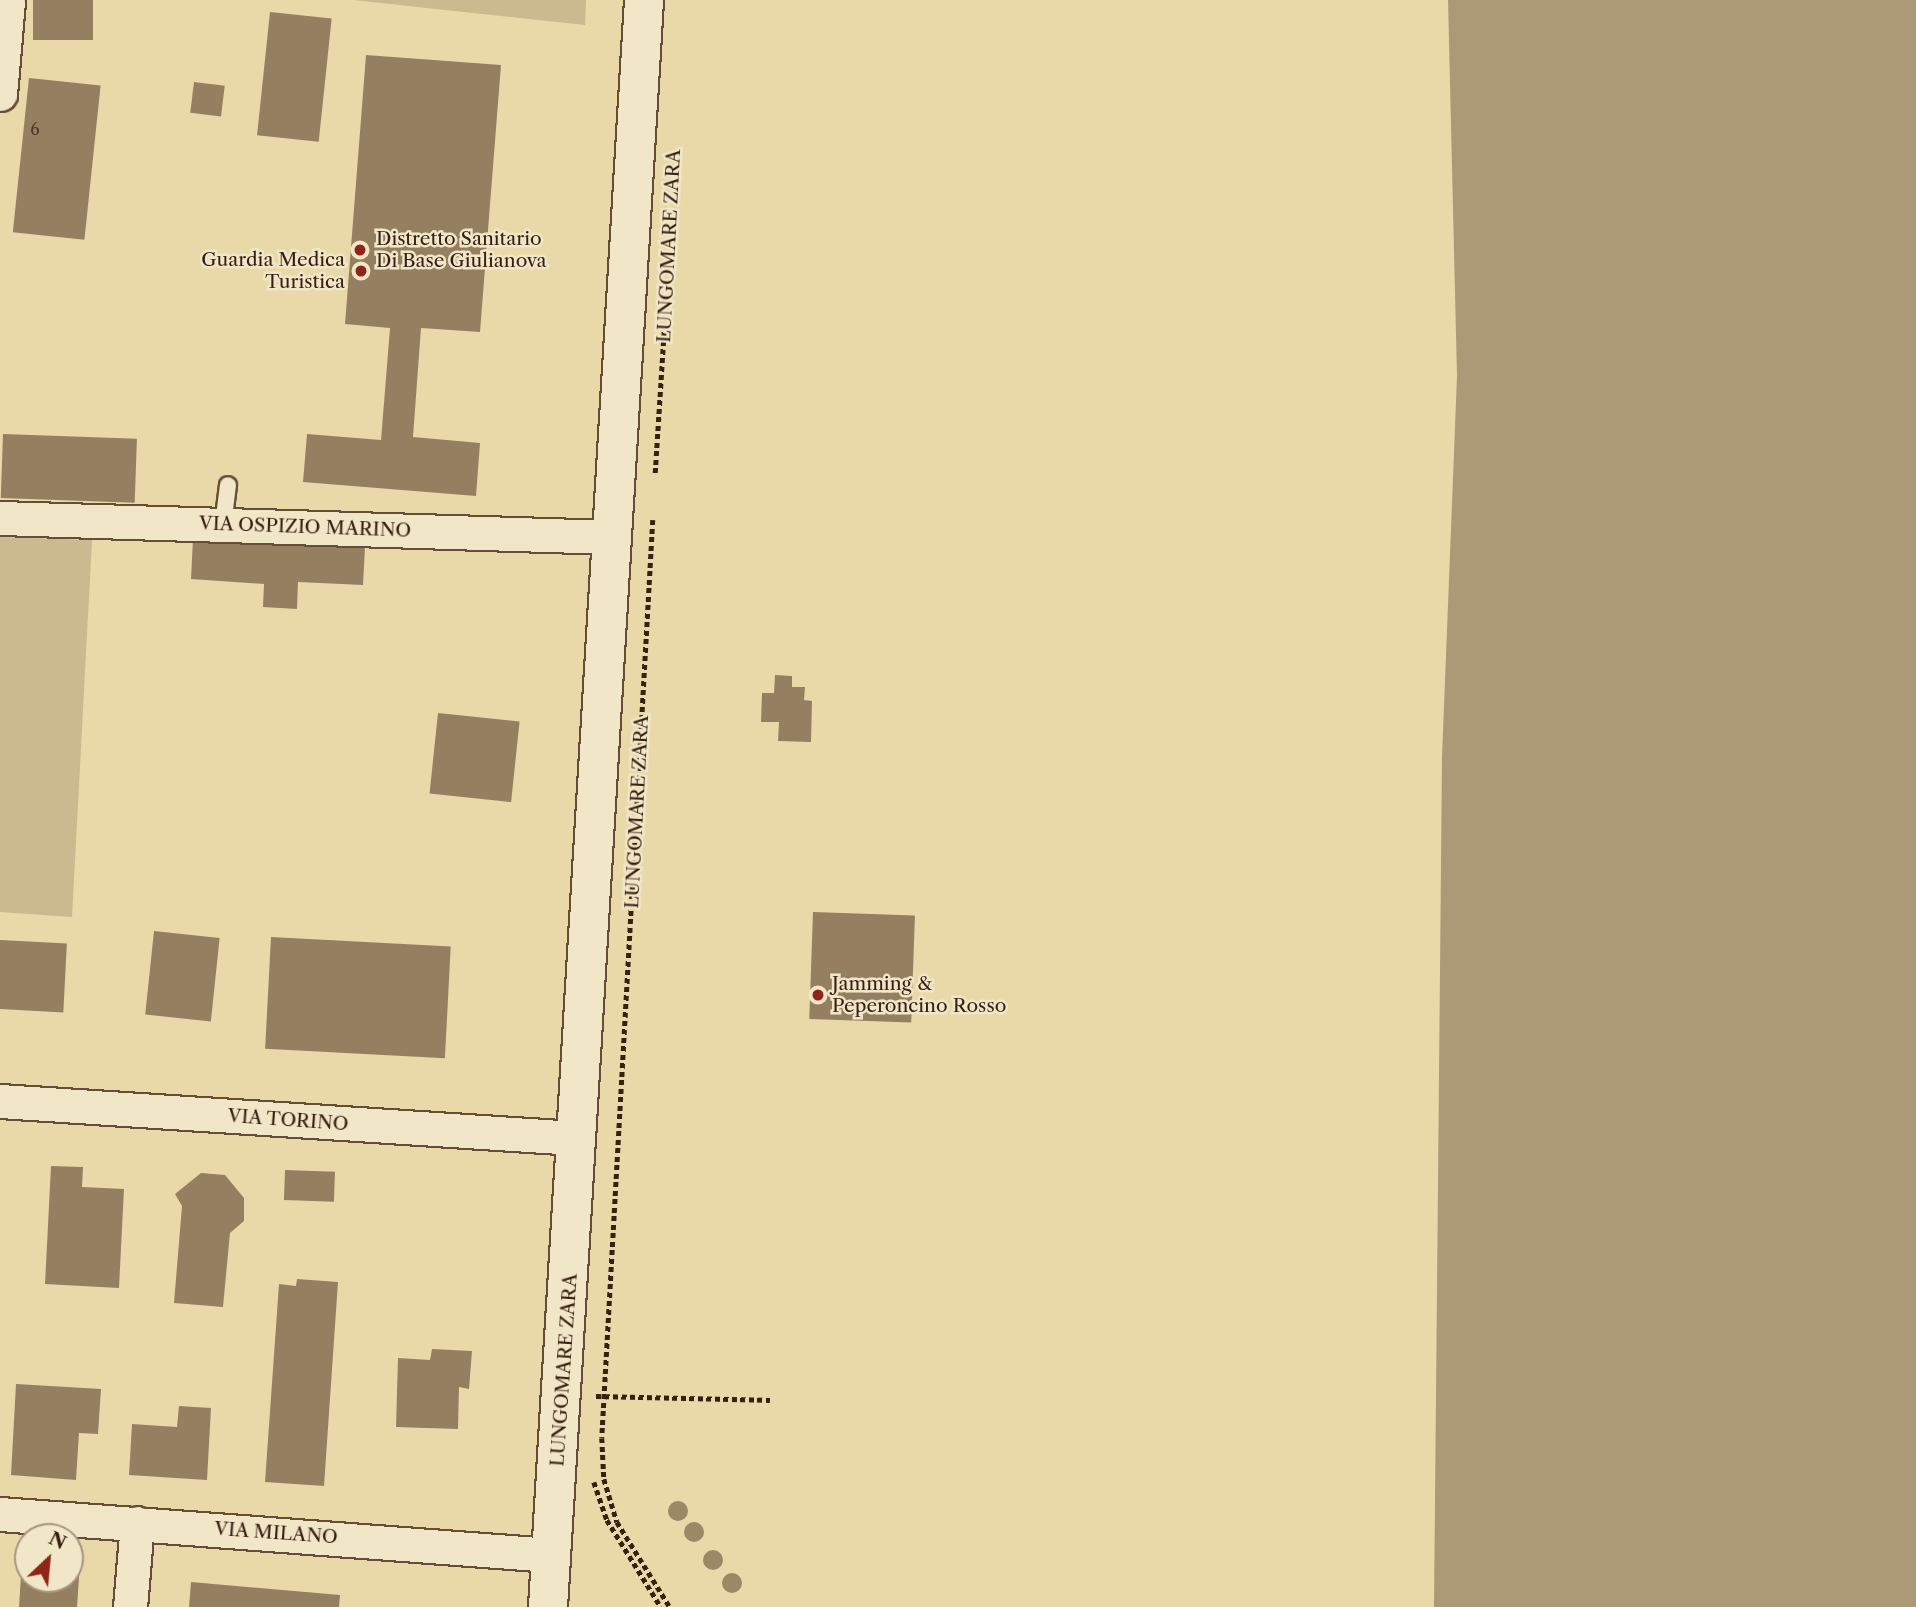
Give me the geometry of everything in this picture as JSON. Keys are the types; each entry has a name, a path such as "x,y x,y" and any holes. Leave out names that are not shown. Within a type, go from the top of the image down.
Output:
{"street":[{"path":"0,94 8,0"},
{"name":"LUNGOMARE ZARA","path":"548,1607 563,1392 644,0"},
{"name":"VIA OSPIZIO MARINO","path":"0,518 611,537"},
{"name":"VIA TORINO","path":"0,1101 576,1138"},
{"name":"VIA MILANO","path":"0,1514 551,1555"},
{"path":"130,1607 137,1523"}],"lane":[{"path":"223,524 228,485"}],"path":[{"name":"LUNGOMARE ZARA","path":"655,480 667,282"},
{"name":"LUNGOMARE ZARA","path":"653,505 605,1396 604,1479 617,1522 670,1607"},
{"path":"563,1392 605,1396 770,1400"},
{"path":"611,1527 617,1522"}],"shaded area":[{"path":"353,0 586,0 585,25"},
{"path":"1448,0 1916,0 1916,1607 1434,1607 1442,757 1457,376"},
{"path":"0,537 92,540 72,917 0,912"}],"building":[{"path":"33,0 93,0 93,40 33,40"},
{"path":"270,12 332,18 319,142 257,135"},
{"path":"366,55 501,65 480,332 421,328 413,437 480,443 476,496 303,482 307,434 381,440 390,328 345,324"},
{"path":"29,78 101,86 84,240 13,232"},
{"path":"194,82 225,86 221,117 190,113"},
{"path":"3,434 137,439 135,503 1,498"},
{"path":"193,538 365,547 363,585 298,582 297,609 263,607 264,584 191,579"},
{"path":"775,675 792,676 792,687 805,687 804,700 812,701 811,742 778,741 779,722 761,722 762,693 774,693"},
{"path":"438,713 520,722 511,802 430,794"},
{"path":"813,912 915,916 911,1022 809,1019"},
{"path":"154,931 220,938 211,1021 145,1015"},
{"path":"271,937 451,946 445,1058 265,1049"},
{"path":"0,940 67,944 63,1012 0,1009"},
{"path":"51,1166 83,1167 82,1187 124,1189 119,1288 45,1284"},
{"path":"285,1170 335,1172 334,1202 284,1200"},
{"path":"201,1173 225,1175 244,1198 244,1221 230,1233 223,1307 174,1303 182,1206 175,1194"},
{"path":"297,1279 338,1282 324,1486 265,1482 279,1284 296,1286"},
{"path":"432,1349 472,1351 469,1389 459,1387 458,1429 396,1427 398,1358 430,1360"},
{"path":"16,1384 101,1389 98,1434 79,1433 76,1480 11,1475"},
{"path":"179,1406 211,1408 207,1480 129,1475 132,1424 177,1427"},
{"path":"191,1582 340,1595 339,1607 189,1607"},
{"path":"20,1593 78,1593 77,1607 19,1607"}],"place":[{"name":"Distretto Sanitario Di Base Giulianova","path":"360,250"},
{"name":"Guardia Medica Turistica","path":"361,271"},
{"name":"Jamming & Peperoncino Rosso","path":"818,995"}]}
